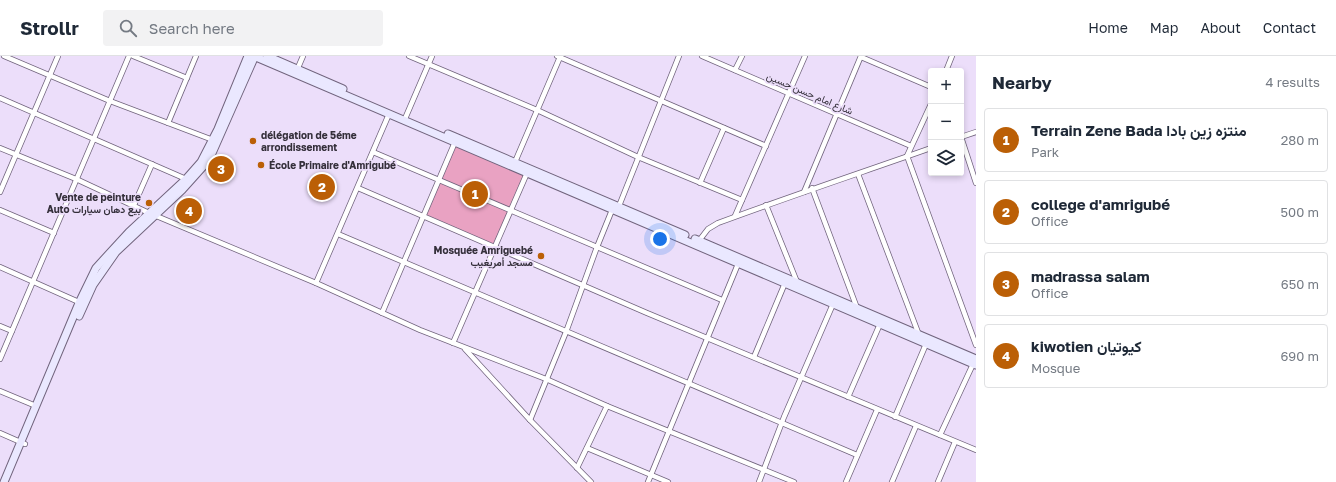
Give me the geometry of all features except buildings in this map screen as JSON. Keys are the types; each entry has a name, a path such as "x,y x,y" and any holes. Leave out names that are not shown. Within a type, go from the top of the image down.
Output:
{"street":[{"path":"1,56 110,101 213,140"},
{"path":"0,192 58,56"},
{"path":"0,359 129,56"},
{"path":"133,56 187,78"},
{"path":"168,123 196,56"},
{"path":"267,56 455,142 612,210 797,282 918,335 975,362"},
{"path":"297,70 303,56"},
{"path":"409,56 537,110 700,184 742,200"},
{"path":"405,119 432,56"},
{"path":"515,162 558,56 766,146"},
{"path":"619,206 679,56"},
{"name":"شارع امام حسن حسين","path":"702,56 911,146"},
{"path":"735,70 742,56"},
{"path":"735,216 805,56"},
{"path":"947,68 952,56"},
{"path":"252,57 389,114 515,162 619,206 738,264 926,344 975,362"},
{"path":"152,214 201,162 252,57"},
{"path":"8,482 36,406 101,262 129,232 182,190 209,160 252,57"},
{"path":"804,192 861,57 928,86"},
{"path":"0,98 186,179"},
{"path":"928,110 907,156 976,345"},
{"path":"316,283 389,114"},
{"path":"700,184 724,128"},
{"path":"964,136 976,132"},
{"path":"962,140 976,183"},
{"path":"382,313 455,142"},
{"path":"0,148 76,179 245,255 316,283 464,348 546,379 669,432 794,482"},
{"path":"697,243 708,229 735,216 928,149"},
{"path":"373,152 722,300"},
{"path":"134,205 152,164"},
{"path":"453,343 512,211 527,173"},
{"path":"858,174 918,335"},
{"path":"358,188 848,398 976,450"},
{"path":"812,188 857,308"},
{"path":"766,205 797,282"},
{"path":"0,210 54,233"},
{"path":"530,420 566,332 597,246 612,210"},
{"path":"338,234 857,455"},
{"path":"648,482 738,264"},
{"path":"0,267 82,304"},
{"path":"754,357 785,283"},
{"path":"4,482 23,443 82,304"},
{"path":"759,482 781,423 833,304"},
{"path":"848,398 880,324"},
{"path":"0,326 12,331"},
{"path":"895,417 926,344"},
{"path":"464,348 530,420 591,482"},
{"path":"940,435 975,362"},
{"path":"0,391 36,406"},
{"path":"577,468 608,406"},
{"path":"846,482 877,410"},
{"path":"892,482 916,426"},
{"path":"0,434 23,443"},
{"path":"938,482 955,442"},
{"path":"587,448 668,482"}],"shaded area":[{"path":"455,142 527,173 496,246 424,216"}],"place":[{"name":"délégation de 5éme arrondissement","path":"253,141"},
{"name":"École Primaire d'Amrigubé","path":"261,165"},
{"name":"madrassa salam","path":"221,169"},
{"name":"college d'amrigubé","path":"322,187"},
{"name":"Terrain Zene Bada منتزه زين بادا","path":"475,194"},
{"name":"Vente de peinture Auto بيع دهان سيارات","path":"149,203"},
{"name":"kiwotien كيوتيان","path":"189,211"},
{"name":"Mosquée Amriguebé مسجد أمريغيب","path":"541,256"}]}
